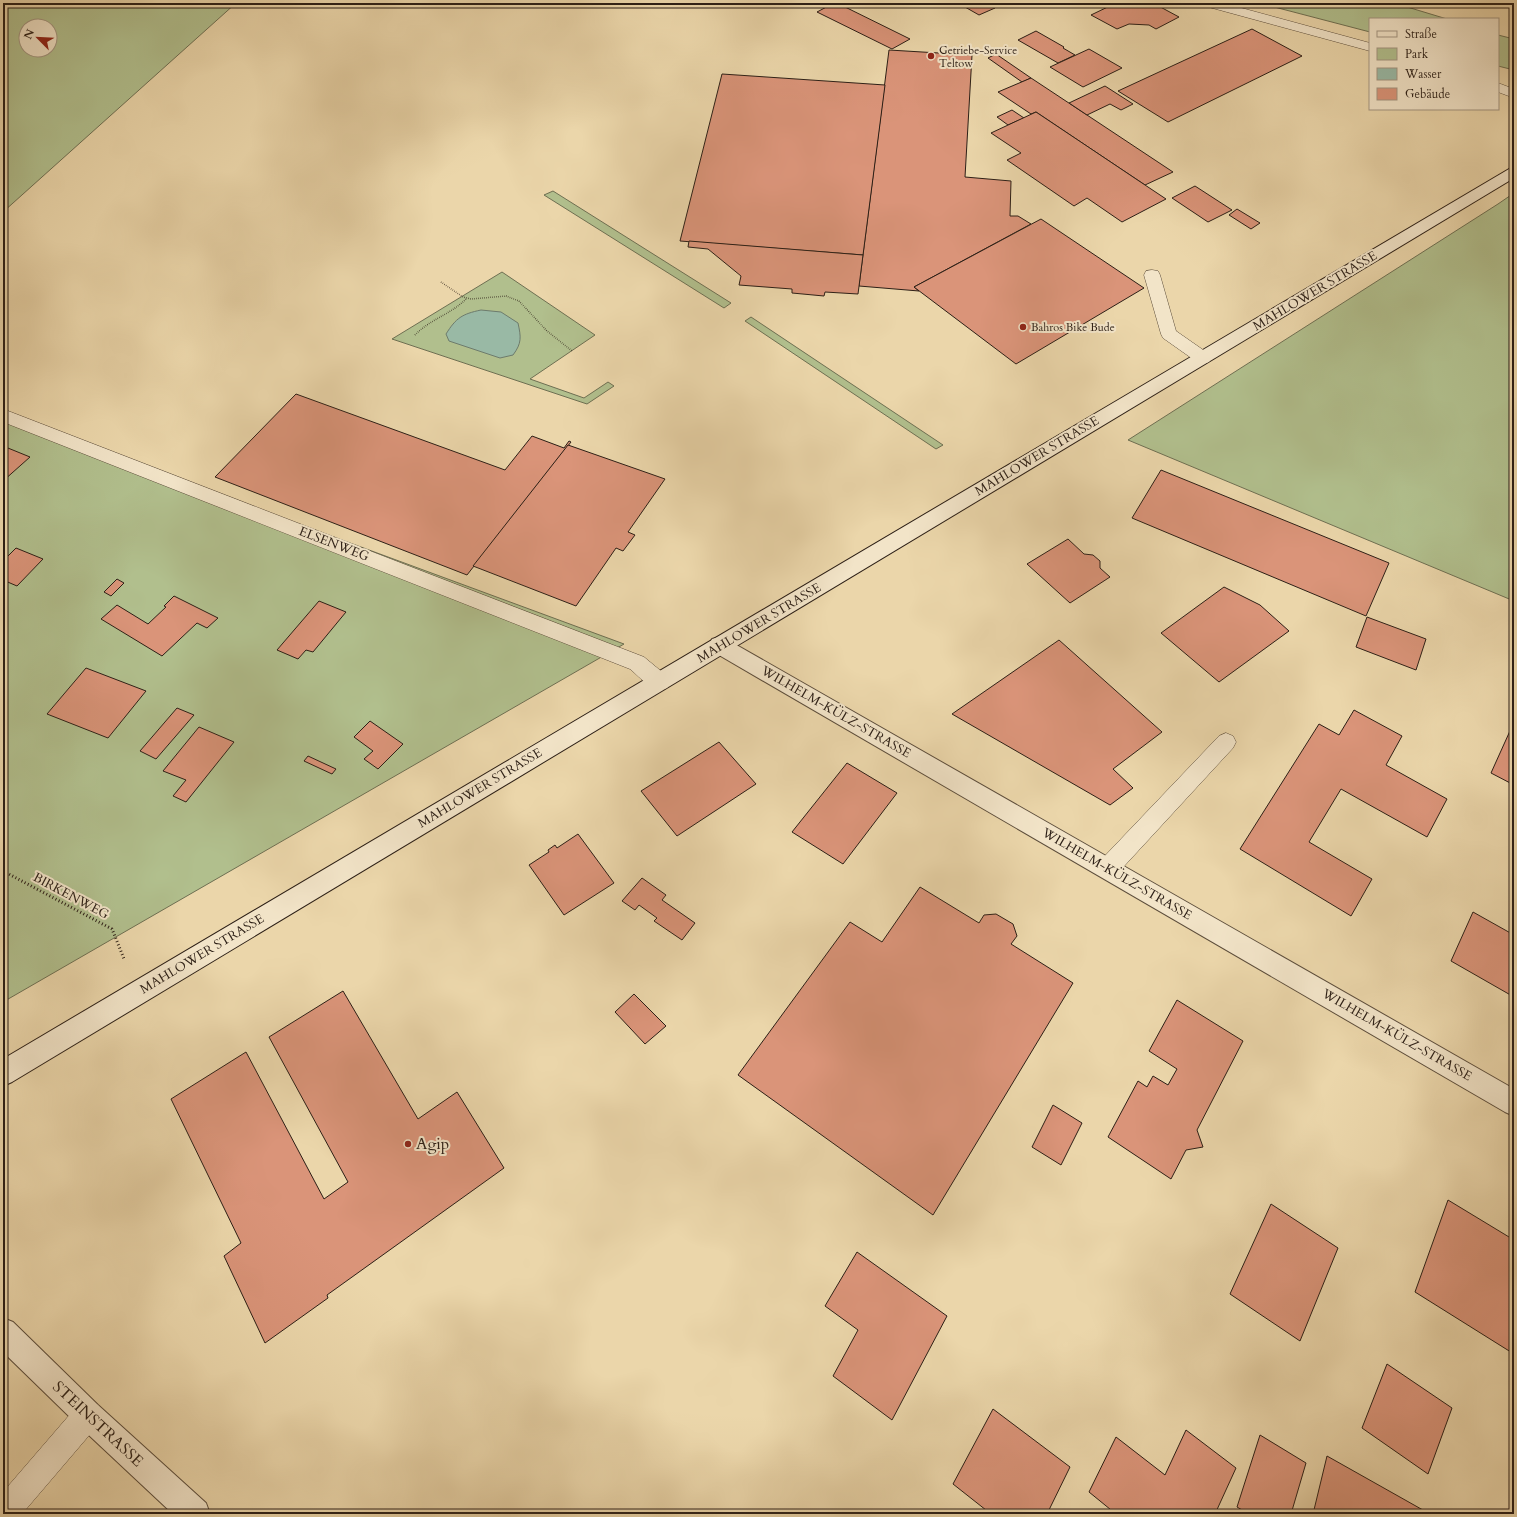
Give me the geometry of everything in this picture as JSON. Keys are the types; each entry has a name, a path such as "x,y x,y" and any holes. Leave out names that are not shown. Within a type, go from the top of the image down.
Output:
{"main road":[{"name":"MAHLOWER STRASSE","path":"3,1073 1514,172"},
{"name":"WILHELM-KÜLZ-STRASSE","path":"719,645 1514,1103"},
{"name":"STEINSTRASSE","path":"3,1332 88,1415 195,1514"}],"lane":[{"path":"1209,3 1369,47"},
{"path":"1499,87 1514,94"},
{"path":"1152,275 1169,334 1203,358"},
{"name":"ELSENWEG","path":"3,415 637,663 660,682"},
{"path":"1108,868 1226,742"},
{"path":"3,1514 88,1415"}],"path":[{"path":"441,282 462,296 471,299 506,296 518,301 547,331 572,351"},
{"path":"415,335 430,321 454,310 468,298"},
{"name":"BIRKENWEG","path":"3,871 112,929 138,993"}],"green space":[{"path":"3,3 236,3 3,212"},
{"path":"1259,3 1394,3 1444,18 1369,18 1369,32"},
{"path":"1499,35 1514,39 1514,70 1499,66"},
{"path":"553,191 731,303 724,308 544,195"},
{"path":"1514,193 1514,601 1128,440 1498,204"},
{"path":"502,272 595,335 530,379 584,398 608,382 614,386 587,404 392,339"},
{"path":"751,317 943,445 936,449 745,321"},
{"path":"3,415 624,644 3,1002"}],"water":[{"path":"481,310 501,312 518,323 520,340 513,355 500,358 449,341 446,334 456,320 469,313"}],"building":[{"path":"834,3 837,3 910,39 892,49 817,12"},
{"path":"958,3 987,3 995,8 979,15"},
{"path":"1116,3 1153,3 1179,17 1156,29 1149,25 1129,24 1117,29 1091,15"},
{"path":"1252,29 1302,56 1168,122 1118,91"},
{"path":"1036,31 1075,55 1058,63 1018,40"},
{"path":"1089,49 1122,68 1083,87 1050,67"},
{"path":"889,50 972,55 965,177 1011,181 1010,216 1018,216 1031,224 914,287 919,291 859,286"},
{"path":"996,54 1031,78 1022,82 988,58"},
{"path":"722,74 885,85 863,255 680,241"},
{"path":"1031,78 1173,172 1145,185 1036,112 1031,114 998,92"},
{"path":"1105,86 1133,104 1121,110 1110,104 1087,115 1069,103"},
{"path":"1012,110 1024,118 1008,125 997,117"},
{"path":"1036,112 1166,199 1122,222 1087,198 1074,206 1007,160 1021,153 991,133"},
{"path":"1195,186 1232,210 1208,222 1172,198"},
{"path":"1237,209 1260,223 1251,229 1229,215"},
{"name":"Bahros Bike Bude","path":"1041,219 1144,288 1016,364 914,287"},
{"path":"689,241 863,255 858,294 825,292 824,296 792,293 792,289 739,285 741,276 708,249 688,247"},
{"path":"296,394 505,470 532,436 564,448 569,441 571,442 467,575 215,477"},
{"path":"568,445 665,479 628,532 635,535 623,551 616,548 576,606 473,566"},
{"path":"3,446 30,457 3,481"},
{"path":"1161,470 1389,563 1366,616 1132,518"},
{"path":"1068,539 1084,554 1093,555 1100,561 1100,568 1110,577 1070,603 1027,564"},
{"path":"16,548 43,559 17,586 3,580 3,561"},
{"path":"117,579 124,583 111,596 104,592"},
{"path":"1224,587 1260,605 1289,631 1219,682 1161,633"},
{"path":"174,596 218,618 207,628 197,623 162,656 101,619 117,605 148,624 166,607 164,606"},
{"path":"319,601 346,612 313,652 306,650 298,659 277,650"},
{"path":"1367,617 1426,639 1416,670 1356,647"},
{"path":"1059,640 1162,732 1113,769 1133,788 1110,805 952,714"},
{"path":"86,668 146,691 108,738 47,714"},
{"path":"177,708 194,715 156,759 140,751"},
{"path":"1354,710 1402,736 1386,765 1447,799 1427,837 1341,789 1309,842 1372,879 1351,916 1240,849 1319,724 1339,735"},
{"path":"370,721 403,744 378,769 364,759 373,751 354,737"},
{"path":"1514,722 1514,785 1491,773"},
{"path":"199,727 234,742 186,802 173,796 186,780 163,771"},
{"path":"719,742 756,784 677,836 641,791"},
{"path":"308,756 336,769 332,774 304,761"},
{"path":"847,763 897,793 843,864 792,832"},
{"path":"578,834 614,883 564,915 529,865 549,852 548,850 555,845 557,848"},
{"path":"642,878 666,895 662,900 695,923 682,940 654,921 657,918 639,905 635,910 622,901"},
{"path":"920,887 979,923 984,915 996,914 1013,924 1017,936 1011,944 1073,983 933,1215 738,1075 850,922 882,942"},
{"path":"1473,912 1514,935 1514,997 1451,961"},
{"name":"Agip","path":"343,991 418,1119 457,1092 504,1168 327,1295 328,1298 265,1343 224,1256 241,1243 171,1099 246,1052 324,1199 348,1182 269,1037"},
{"path":"634,994 666,1026 645,1044 615,1012"},
{"path":"1177,1000 1243,1041 1197,1130 1203,1147 1186,1150 1171,1179 1108,1137 1138,1081 1147,1087 1153,1076 1168,1085 1177,1069 1149,1051"},
{"path":"1053,1105 1082,1123 1061,1165 1032,1147"},
{"path":"1448,1200 1514,1240 1514,1354 1415,1292"},
{"path":"1271,1204 1338,1248 1300,1341 1230,1294"},
{"path":"857,1252 947,1316 892,1420 833,1376 858,1330 825,1306"},
{"path":"1387,1364 1452,1408 1428,1474 1362,1428"},
{"path":"993,1409 1070,1467 1047,1514 991,1514 953,1484"},
{"path":"1186,1430 1236,1468 1215,1514 1116,1514 1089,1492 1116,1437 1165,1475"},
{"path":"1260,1435 1306,1463 1291,1514 1249,1514 1237,1507"},
{"path":"1327,1456 1430,1514 1313,1514"}],"place":[{"name":"Getriebe-Service Teltow","path":"931,56"},
{"name":"Bahros Bike Bude","path":"1023,327"},
{"name":"Agip","path":"408,1144"}]}
